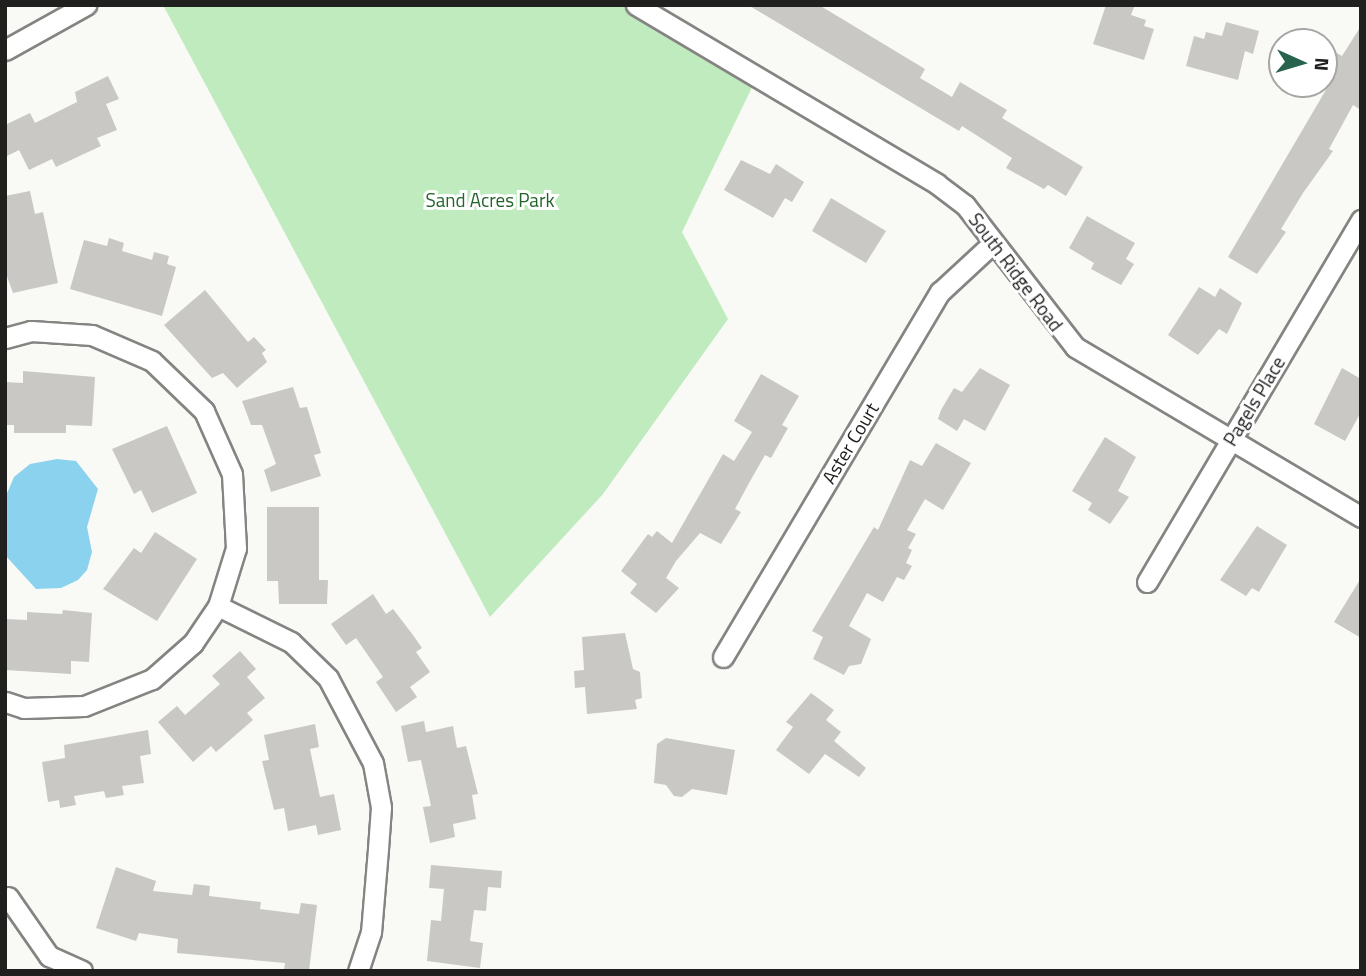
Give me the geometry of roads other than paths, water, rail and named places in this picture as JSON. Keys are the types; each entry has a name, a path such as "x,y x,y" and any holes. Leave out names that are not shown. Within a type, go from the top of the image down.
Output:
{"street":[{"path":"5,50 86,5"},
{"name":"South Ridge Road","path":"636,5 937,184 965,205 1075,347 1361,517"},
{"name":"Pagels Place","path":"1147,582 1361,219"},
{"name":"Aster Court","path":"723,657 940,292 993,243"},
{"path":"5,338 31,331 92,335 152,360 204,411 233,474 236,548 218,606 193,643 152,679 84,706 24,708 5,702"},
{"path":"218,606 291,642 328,678 373,763 381,807 378,849 371,932 358,971"},
{"path":"8,897 50,957 82,971"}],"water":[{"path":"57,459 76,461 98,489 87,527 92,552 87,570 78,580 61,588 36,589 5,555 5,498 14,477 30,464"}],"park label":[{"name":"Sand Acres Park","path":"490,200"}]}
